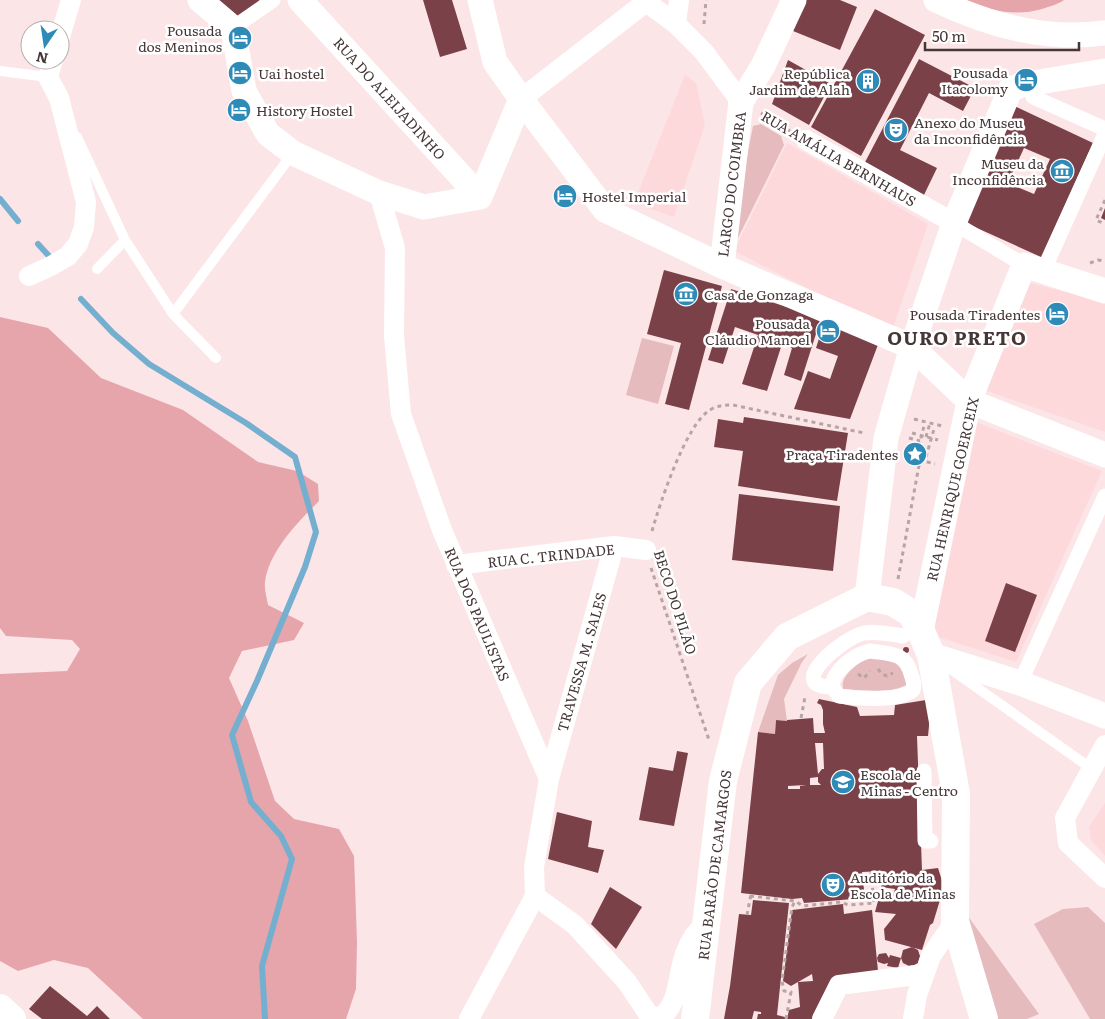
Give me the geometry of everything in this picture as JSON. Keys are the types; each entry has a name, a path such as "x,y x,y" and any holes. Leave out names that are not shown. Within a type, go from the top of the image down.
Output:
{"main road":[{"path":"867,597 894,602 911,613 956,794 948,910 984,1019"},
{"name":"RUA BARÃO DE CAMARGOS","path":"695,1019 722,781 748,683 786,637 867,597"},
{"path":"0,1008 12,1019"}],"street":[{"path":"65,20 71,0"},
{"path":"200,0 233,28 244,91 268,134 293,154 378,193 424,206 480,197 521,100 646,2 676,24 704,52 741,102 763,66 794,0"},
{"path":"233,28 273,0"},
{"name":"RUA DO ALEIJADINHO","path":"300,0 480,197"},
{"path":"480,0 495,62 521,100 605,210 722,266 912,347 969,401 1105,455"},
{"path":"676,24 679,0"},
{"path":"936,0 983,19 1034,32 1061,35 1105,33"},
{"path":"29,276 68,256 78,244 84,227 86,202 51,70"},
{"path":"867,597 899,445 912,347 954,223 1010,90 1036,82 1105,71"},
{"path":"1033,97 1105,129"},
{"name":"LARGO DO COIMBRA","path":"722,266 741,102"},
{"path":"1034,269 1105,134"},
{"name":"RUA AMÁLIA BERNHAUS","path":"806,140 954,223"},
{"name":"RUA DOS PAULISTAS","path":"378,193 395,248 394,336 401,414 456,566 549,779"},
{"path":"954,223 1034,269 1105,291"},
{"name":"RUA HENRIQUE GOERCEIX","path":"918,641 969,401 1034,269"},
{"path":"1020,683 1105,496"},
{"name":"RUA C. TRINDADE","path":"456,566 614,546 646,550"},
{"name":"TRAVESSA M. SALES","path":"549,779 614,546"},
{"path":"832,687 811,689 814,672 834,650 849,639 863,634 889,634 918,641 1105,716"},
{"path":"870,651 901,656 910,670 914,686 910,693 904,696 851,698 839,696 832,687 832,681 838,672 862,653 870,651"},
{"path":"1105,745 1065,818 1068,843 1105,878"},
{"path":"924,771 925,841 931,841"},
{"path":"469,1019 536,896 534,867 549,779"},
{"path":"536,896 575,925 627,982 649,1015 659,1018 668,1013 674,998 684,956 695,932 707,921"},
{"path":"913,1019 917,994 948,910"},
{"path":"822,1019 839,985 924,974"}],"lane":[{"path":"0,71 20,70"},
{"path":"59,98 125,240 173,314 216,358"},
{"path":"173,314 293,154"},
{"path":"97,268 125,240"},
{"path":"918,641 1092,769"}],"path":[{"name":"RUA AMÁLIA BERNHAUS","path":"741,102 806,140"},
{"path":"1105,200 1096,220 1105,224"},
{"name":"BECO DO PILÃO","path":"710,744 646,550 665,488 695,425 709,410 719,406 733,405 899,445"},
{"path":"912,419 946,427"},
{"path":"926,437 930,423"},
{"path":"894,602 920,460 921,436 924,426"},
{"path":"909,428 907,437 936,450"},
{"path":"926,457 934,429"},
{"path":"912,433 939,440"},
{"path":"941,446 943,437"},
{"path":"899,445 921,444"},
{"path":"917,454 921,444"},
{"path":"899,445 920,460 936,464"},
{"path":"801,718 811,689"},
{"path":"748,915 751,895 795,901 802,906 841,902 848,905 874,903 871,872"},
{"path":"873,893 901,892 948,910"},
{"path":"786,1019 791,992 784,991 782,981 792,907 795,901"}],"shaded area":[{"path":"956,0 1064,0 1042,9 1020,13 988,9"},
{"path":"685,75 696,83 705,125 674,217 634,203"},
{"path":"761,124 781,136 784,145 738,238 732,236 753,126"},
{"path":"787,143 928,224 892,331 734,251"},
{"path":"1030,283 1105,302 1105,432 978,388"},
{"path":"0,317 48,328 101,378 183,410 258,462 297,471 318,484 319,501 278,548 272,559 265,582 268,605 304,623 294,640 242,651 229,678 248,721 275,801 294,819 339,829 354,856 357,942 356,989 346,1019 143,1019 88,968 54,960 18,971 0,961 0,674 67,671 80,649 72,640 6,636 0,628"},
{"path":"642,338 674,346 658,404 626,395"},
{"path":"968,419 1102,471 1016,662 914,629"},
{"path":"808,654 802,662 784,699 787,721 776,720 775,734 758,732 778,675 792,663"},
{"path":"868,657 901,663 908,681 906,685 883,691 843,689 844,679 847,675"},
{"path":"1105,803 1105,856 1091,840 1089,827"},
{"path":"959,904 1039,1014 1027,1019 977,1019"},
{"path":"1088,907 1105,923 1105,1019 1090,1019 1034,924 1063,909"}],"building":[{"path":"214,0 260,0 238,22"},
{"path":"423,0 452,0 467,49 440,57"},
{"path":"806,0 840,0 857,7 840,50 793,31"},
{"name":"República Jardim de Alah","path":"875,9 925,35 861,156 811,127"},
{"name":"Anexo do Museu da Inconfidência","path":"919,59 975,88 963,111 929,93 900,150 937,168 923,197 863,166"},
{"path":"788,60 831,84 809,125 772,104"},
{"name":"Museu da Inconfidência","path":"1010,104 1093,143 1041,257 957,219","holes":["1024,148 1050,159 1034,194 1008,183"]},
{"path":"1105,208 1105,220 1101,218"},
{"path":"664,270 722,286 689,410 665,404 681,343 647,334"},
{"path":"731,289 821,318 801,381 784,375 792,348 782,344 767,391 742,384 758,335 735,327 723,364 708,360"},
{"path":"824,323 879,342 850,419 794,409 808,371 830,379 838,356 816,348"},
{"path":"744,417 848,433 837,501 738,486 743,451 714,447 718,419 743,423"},
{"path":"739,494 840,506 833,571 732,560"},
{"path":"1006,583 1037,595 1015,652 985,641"},
{"path":"906,647 909,650 906,653 903,650"},
{"path":"819,699 857,707 860,716 894,715 895,705 926,700 931,706 928,736 917,736 922,870 938,868 944,887 922,950 885,940 884,929 896,914 875,912 878,901 892,900 895,889 881,887 883,871 862,872 865,898 804,903 802,898 792,899 741,893 758,732 775,734 776,720 787,721 813,718 814,733 825,733 823,710 821,705 817,703","holes":["815,743 823,743 824,769 818,774","818,777 818,782 821,785 810,785 810,778","806,785 800,786 800,789 788,789 788,786"]},
{"path":"677,751 688,753 674,826 639,820 649,767 673,771"},
{"path":"557,812 592,821 588,847 604,850 598,873 548,859"},
{"path":"610,887 642,907 616,949 591,924"},
{"path":"753,900 789,903 777,1015 785,1017 785,1019 757,1019 758,1014 761,1014 761,1012 754,1011 752,1019 724,1019 739,914 751,915"},
{"path":"843,904 844,914 872,910 878,971 833,980 813,1019 787,1019 789,1010 800,1007 798,982 791,986 783,981 792,910","holes":["812,974 813,981 798,982"]},
{"path":"912,947 918,950 920,956 918,963 909,966 903,963 901,958 903,950"},
{"path":"886,953 889,958 890,955 901,958 898,968 887,966 888,963 878,962 877,958 879,954"},
{"path":"50,986 87,1016 97,1006 110,1019 42,1019 29,1009"}],"waterway":[{"path":"0,199 18,221"},
{"path":"38,244 49,256"},
{"path":"81,299 113,333 149,364 246,423 295,457 316,532 305,567 232,735 251,802 281,836 292,859 262,966 265,1019"}],"place":[{"name":"Pousada dos Meninos","path":"240,38"},
{"name":"Uai hostel","path":"240,73"},
{"name":"Pousada Itacolomy","path":"1026,80"},
{"name":"República Jardim de Alah","path":"868,81"},
{"name":"History Hostel","path":"239,110"},
{"name":"Anexo do Museu da Inconfidência","path":"896,130"},
{"name":"Museu da Inconfidência","path":"1062,171"},
{"name":"Hostel Imperial","path":"565,196"},
{"name":"Casa de Gonzaga","path":"686,294"},
{"name":"Pousada Tiradentes","path":"1057,314"},
{"name":"Pousada Cláudio Manoel","path":"828,331"},
{"name":"Praça Tiradentes","path":"915,454"},
{"name":"Escola de Minas - Centro","path":"843,782"},
{"name":"Auditório da Escola de Minas","path":"833,885"}],"district":[{"name":"OURO PRETO","path":"957,337"}]}
